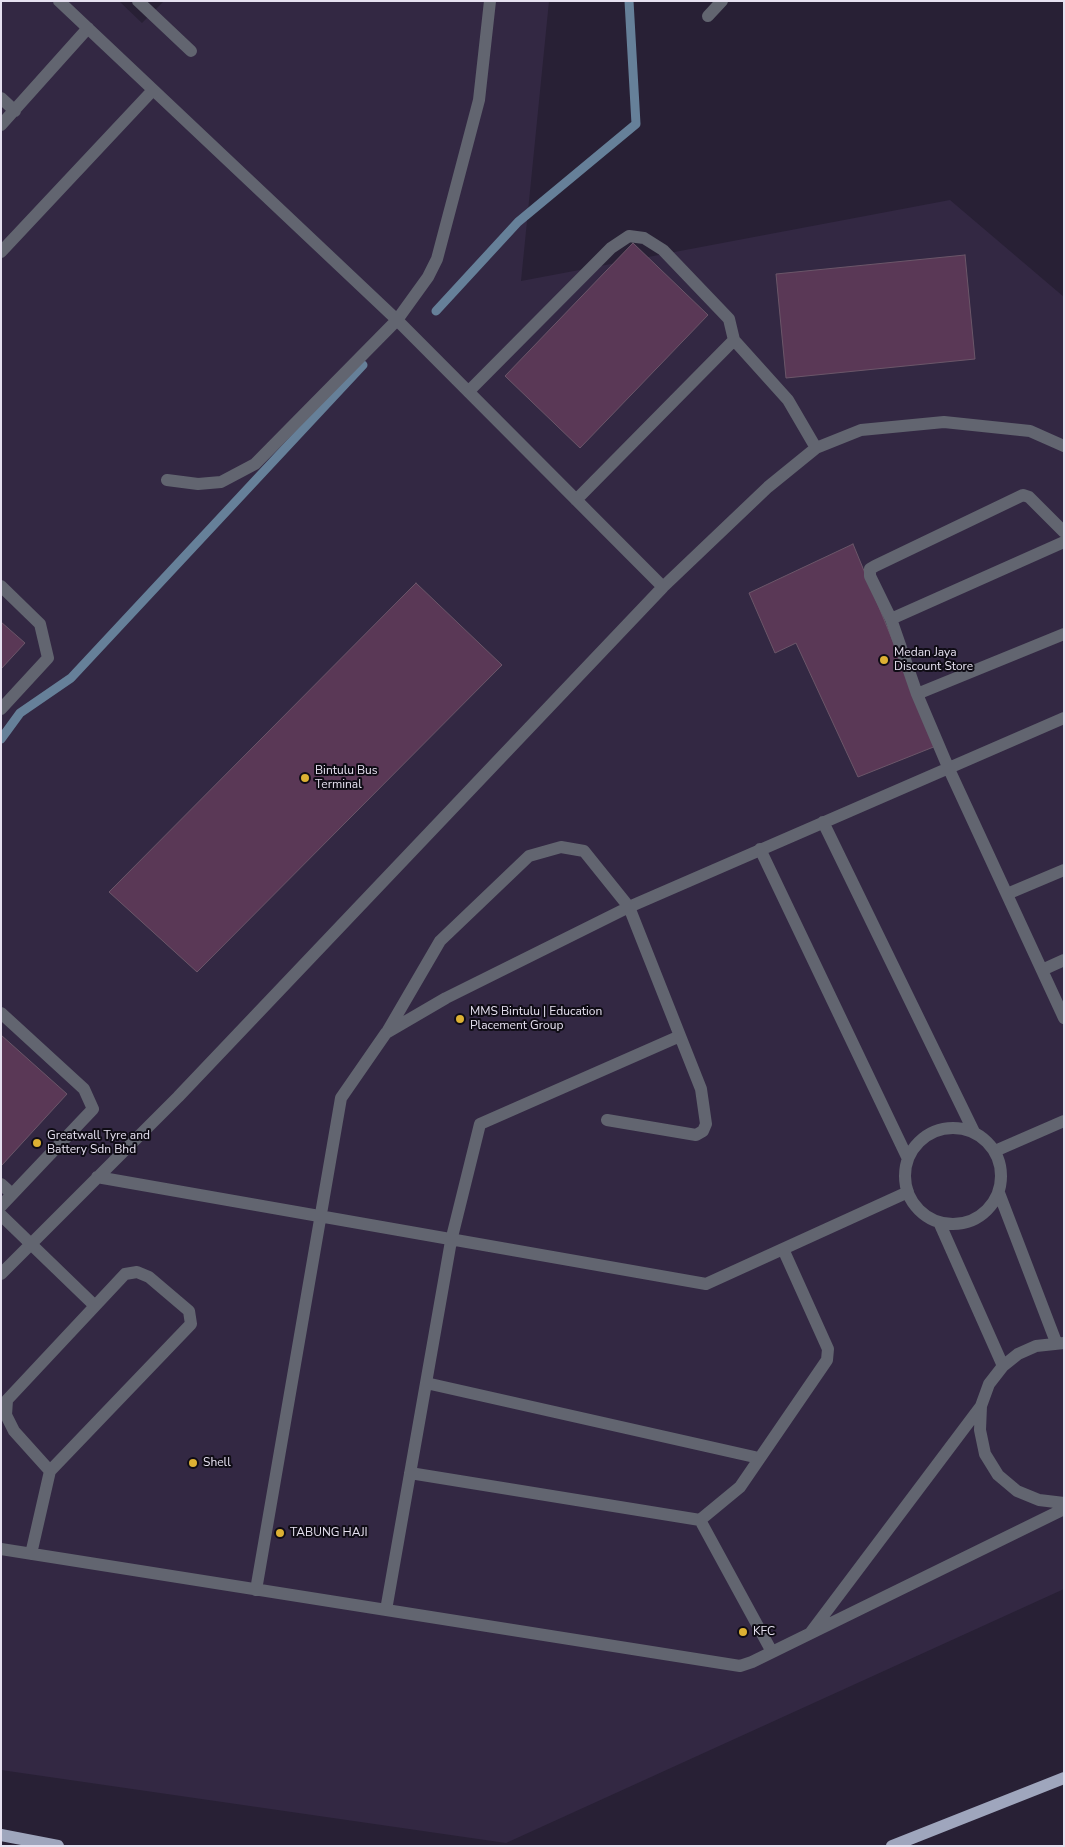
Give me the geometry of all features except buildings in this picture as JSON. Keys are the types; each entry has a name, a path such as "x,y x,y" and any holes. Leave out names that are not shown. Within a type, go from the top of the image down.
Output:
{"main road":[{"path":"892,1846 1064,1778"},
{"path":"1,1836 58,1846"}],"street":[{"path":"59,1 397,320 663,587"},
{"path":"138,1 191,51"},
{"path":"168,480 198,484 221,482 254,464 397,320 428,277 437,259 479,100 490,1"},
{"path":"708,16 722,1"},
{"path":"1,125 88,28"},
{"path":"1,252 153,90"},
{"path":"1,98 15,110"},
{"path":"469,391 612,248 629,236 644,238 663,250 729,319 734,340 788,400 816,448"},
{"path":"576,500 734,340"},
{"path":"1,1274 184,1090 663,587 768,488 816,448 862,430 944,422 1030,431 1064,446"},
{"path":"1064,532 1026,494 870,570 870,576 891,619 918,694 948,767 1064,1018"},
{"path":"891,619 1064,542"},
{"path":"1,586 40,624 48,658 1,709"},
{"path":"918,694 1064,634"},
{"path":"386,1033 446,998 629,907 1064,718"},
{"path":"824,822 974,1132"},
{"path":"256,1590 341,1098 386,1033 440,941 528,856 562,847 584,851 629,907 701,1089 706,1124 703,1131 696,1135 607,1120"},
{"path":"760,849 908,1159"},
{"path":"1007,894 1064,870"},
{"path":"1042,970 1064,960"},
{"path":"1,1013 84,1089 93,1109 1,1206"},
{"path":"386,1610 451,1241 480,1124 680,1036"},
{"path":"995,1151 1064,1121"},
{"path":"958,1128 974,1132 995,1151 1000,1164 999,1193 992,1206 968,1222 954,1224 939,1222 926,1216 915,1206 908,1192 905,1176 908,1159 916,1146 928,1135 942,1129 958,1128"},
{"path":"97,1177 320,1218 706,1284 908,1192"},
{"path":"1,1184 12,1194"},
{"path":"809,1634 981,1406 990,1384 1003,1366 1018,1354 1036,1346 1060,1342 999,1193"},
{"path":"1,1215 94,1305"},
{"path":"939,1222 1003,1366"},
{"path":"410,1473 700,1520 740,1487 827,1360 828,1349 783,1249"},
{"path":"31,1554 50,1471 191,1324 189,1311 150,1277 137,1272 125,1274 94,1305 8,1400 6,1415 14,1431 50,1471"},
{"path":"426,1383 759,1458"},
{"path":"981,1406 980,1430 986,1454 998,1475 1017,1491 1039,1500 1064,1502"},
{"path":"1,1549 740,1666 1064,1510"},
{"path":"700,1520 772,1652"}],"shaded area":[{"path":"1,1 119,1 142,23 164,1 549,1 521,281 950,200 1064,297 1064,1589 506,1843 1,1770"}],"waterway":[{"path":"436,311 518,222 636,124 629,1"},
{"path":"1,739 20,713 71,678 363,365"}],"place":[{"name":"Medan Jaya Discount Store","path":"884,660"},
{"name":"Bintulu Bus Terminal","path":"305,778"},
{"name":"MMS Bintulu | Education Placement Group","path":"460,1019"},
{"name":"Greatwall Tyre and Battery Sdn Bhd","path":"37,1143"},
{"name":"Shell","path":"193,1463"},
{"name":"TABUNG HAJI","path":"280,1533"},
{"name":"KFC","path":"743,1632"}]}
